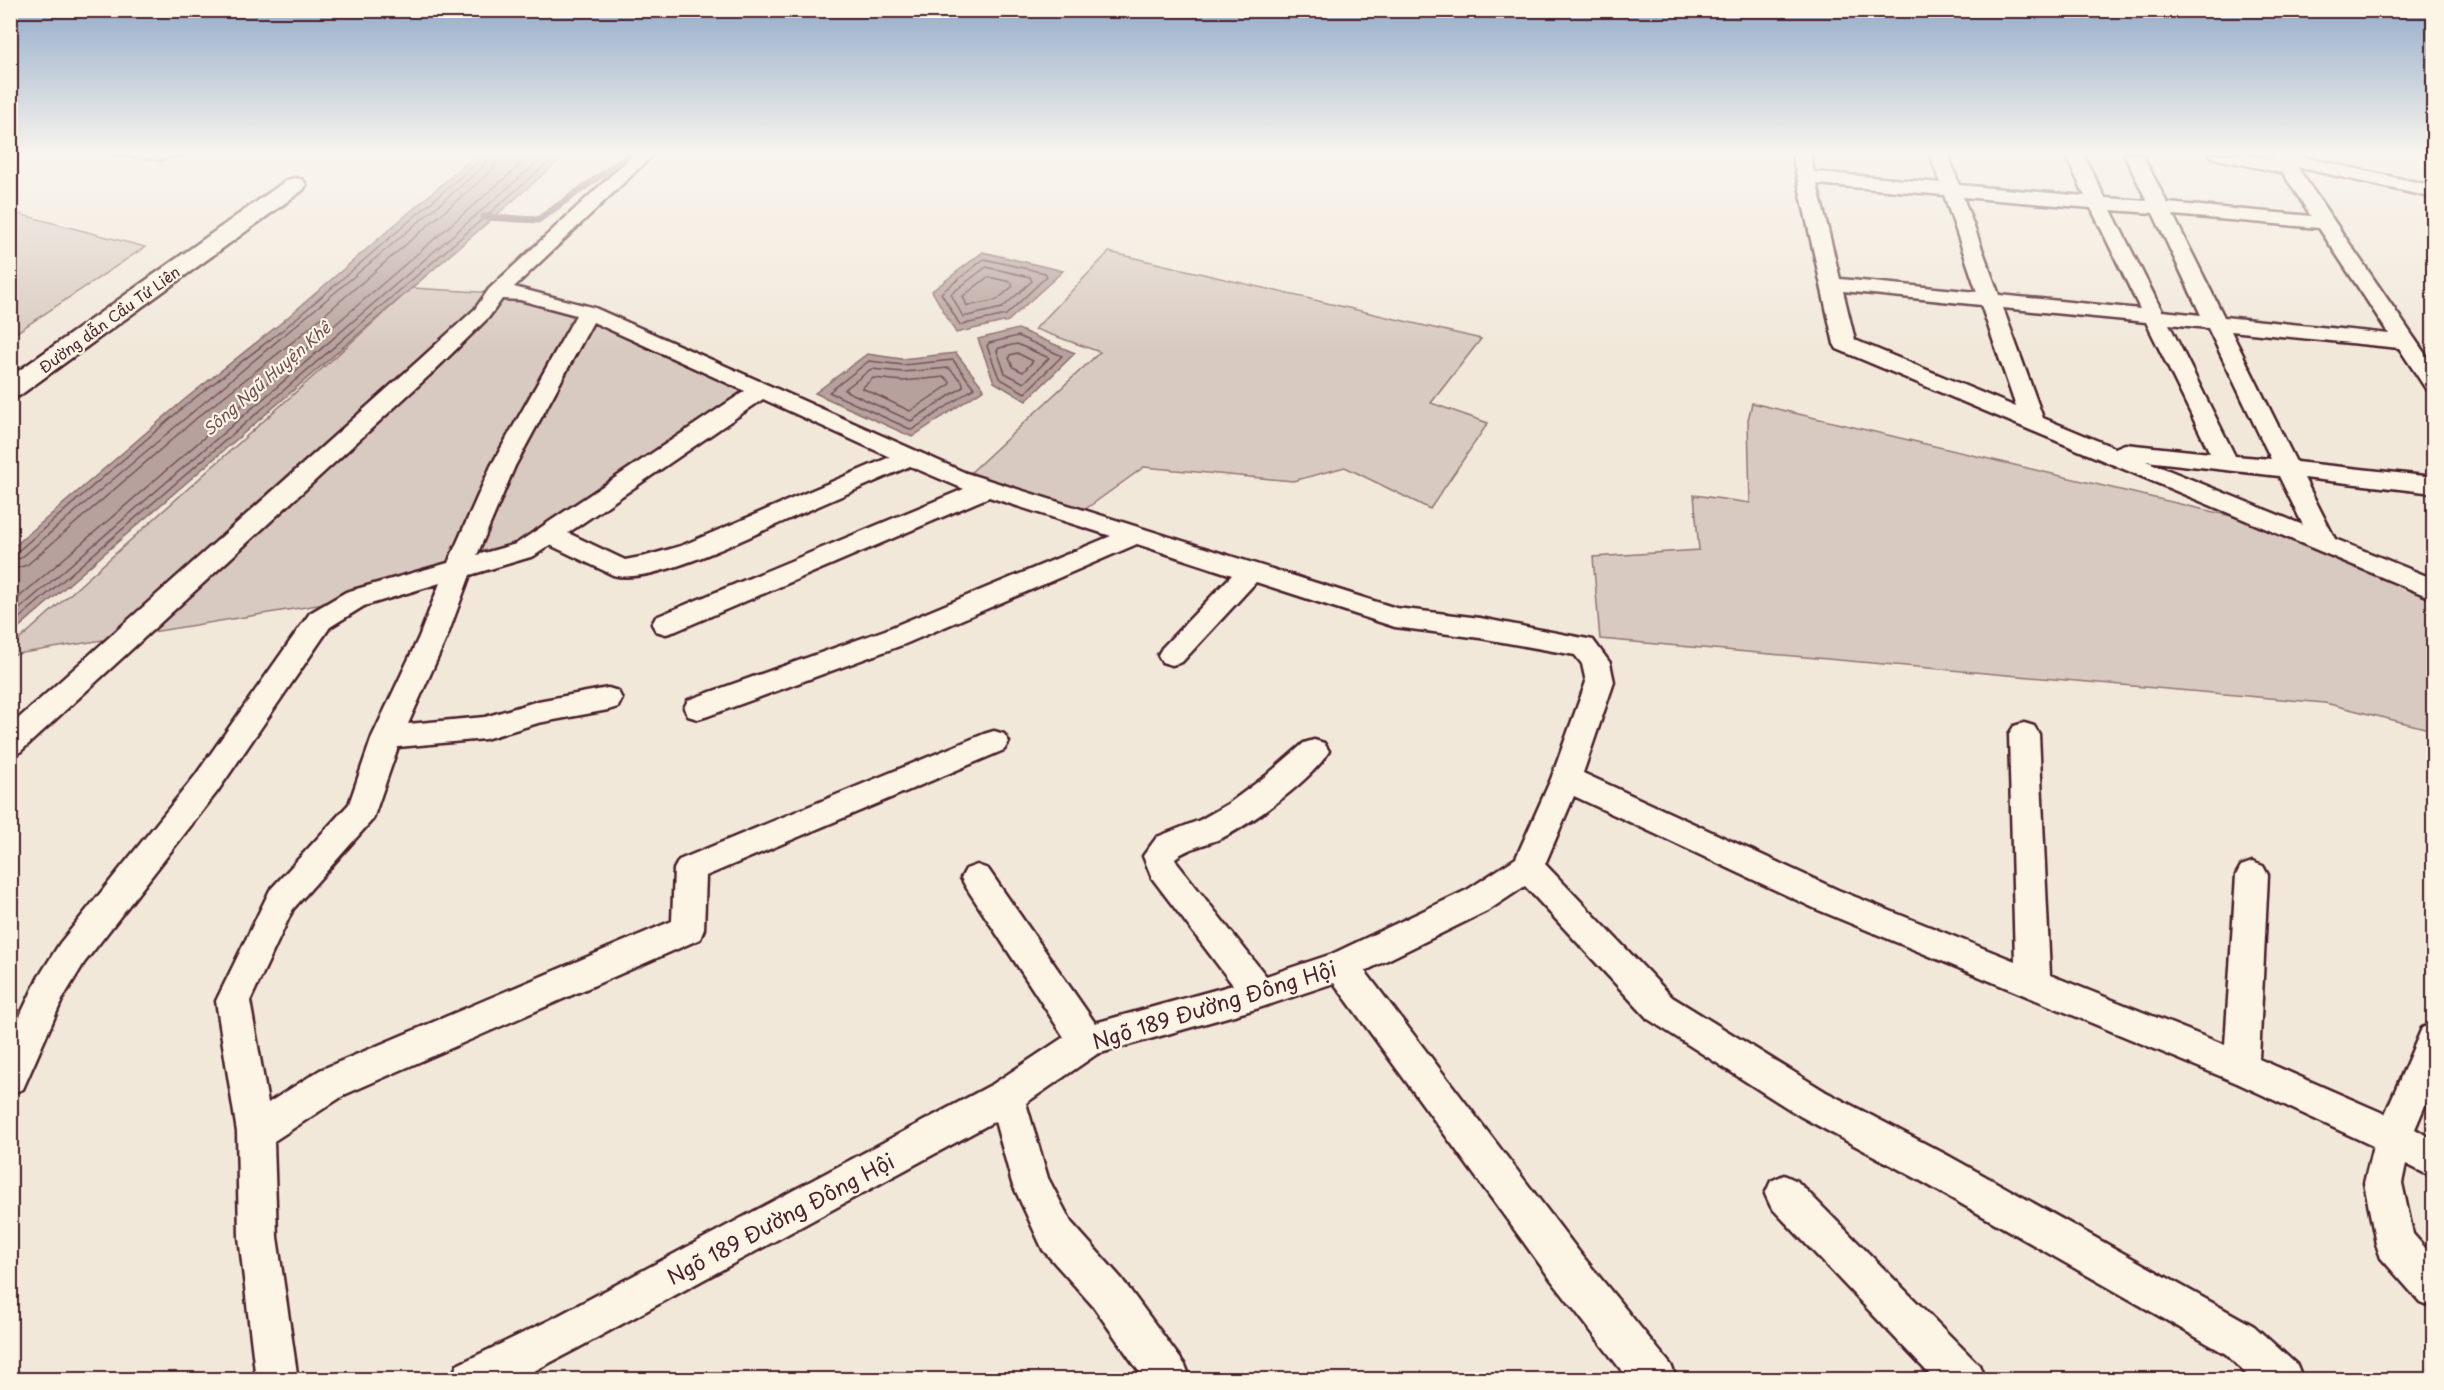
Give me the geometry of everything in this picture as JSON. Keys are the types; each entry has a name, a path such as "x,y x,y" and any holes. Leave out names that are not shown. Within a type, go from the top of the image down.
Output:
{"main road":[{"name":"Đường dẫn Cầu Tứ Liên","path":"10,390 248,219"}],"street":[{"path":"10,744 434,358 482,313 496,293 575,219"},
{"path":"1816,219 1845,344 2433,590"},
{"path":"1961,219 2032,423"},
{"path":"2106,219 2226,462"},
{"path":"2164,219 2325,545"},
{"path":"2279,219 2325,223"},
{"path":"2322,219 2433,384"},
{"path":"1831,284 2406,342"},
{"path":"496,293 521,294 588,312 957,478 1395,617 1480,628 1583,647 1593,655 1599,666 1600,682 1566,779 1528,867 1660,1008 1813,1104 1934,1168 2240,1340 2282,1380"},
{"path":"277,1380 258,1237 255,1132 233,1001 281,900 362,810 387,737 433,637 458,570 503,466 549,377 588,312"},
{"path":"10,1077 50,989 72,953 206,784 320,620 355,599 525,550 762,390"},
{"path":"2093,448 2433,485"},
{"path":"549,534 622,569 647,565 690,552 911,457"},
{"path":"666,624 988,488"},
{"path":"698,708 896,637 1135,535"},
{"path":"1172,655 1250,572"},
{"path":"387,737 485,728 538,712 608,699"},
{"path":"2024,734 2033,983"},
{"path":"255,1132 333,1083 688,929 690,869 994,742"},
{"path":"1259,993 1163,869 1159,856 1168,846 1211,828 1266,795 1314,752"},
{"path":"1566,779 1635,808 1732,856 1863,915 2241,1068 2394,1136 2433,1160"},
{"name":"Ngõ 189 Đường Đông Hội","path":"472,1380 564,1334 1006,1096 1087,1041 1259,993 1341,966 1478,900 1528,867"},
{"path":"2241,1068 2252,875"},
{"path":"977,878 1087,1041"},
{"path":"1341,966 1566,1267 1656,1380"},
{"path":"2433,1039 2394,1136 2384,1183 2395,1244 2433,1288"},
{"path":"1006,1096 1031,1183 1057,1236 1107,1292 1170,1380"},
{"path":"1784,1194 1964,1380"}],"shaded area":[{"path":"11,219 37,219 145,247 11,336"},
{"path":"1109,252 1481,339 1431,403 1488,423 1430,509 1345,467 1293,481 1144,467 1080,513 967,476 1100,352 1035,329"},
{"path":"412,288 496,293 588,312 762,390 549,534 355,599 11,655 10,648"},
{"path":"1752,403 2231,516 2325,545 2433,590 2433,730 2325,703 1600,639 1593,557 1699,550 1694,495 1750,503 1748,420"}],"water":[{"name":"Sông Ngũ Huyện Khê","path":"402,219 492,219 11,634 11,549 184,400 281,323"},
{"path":"983,252 1063,271 1008,321 956,333 932,291"},
{"path":"1018,329 1075,353 1026,401 994,382 978,339"},
{"path":"956,353 984,389 912,437 815,393 867,354 902,359"}],"waterway":[{"path":"518,219 540,219"}]}
